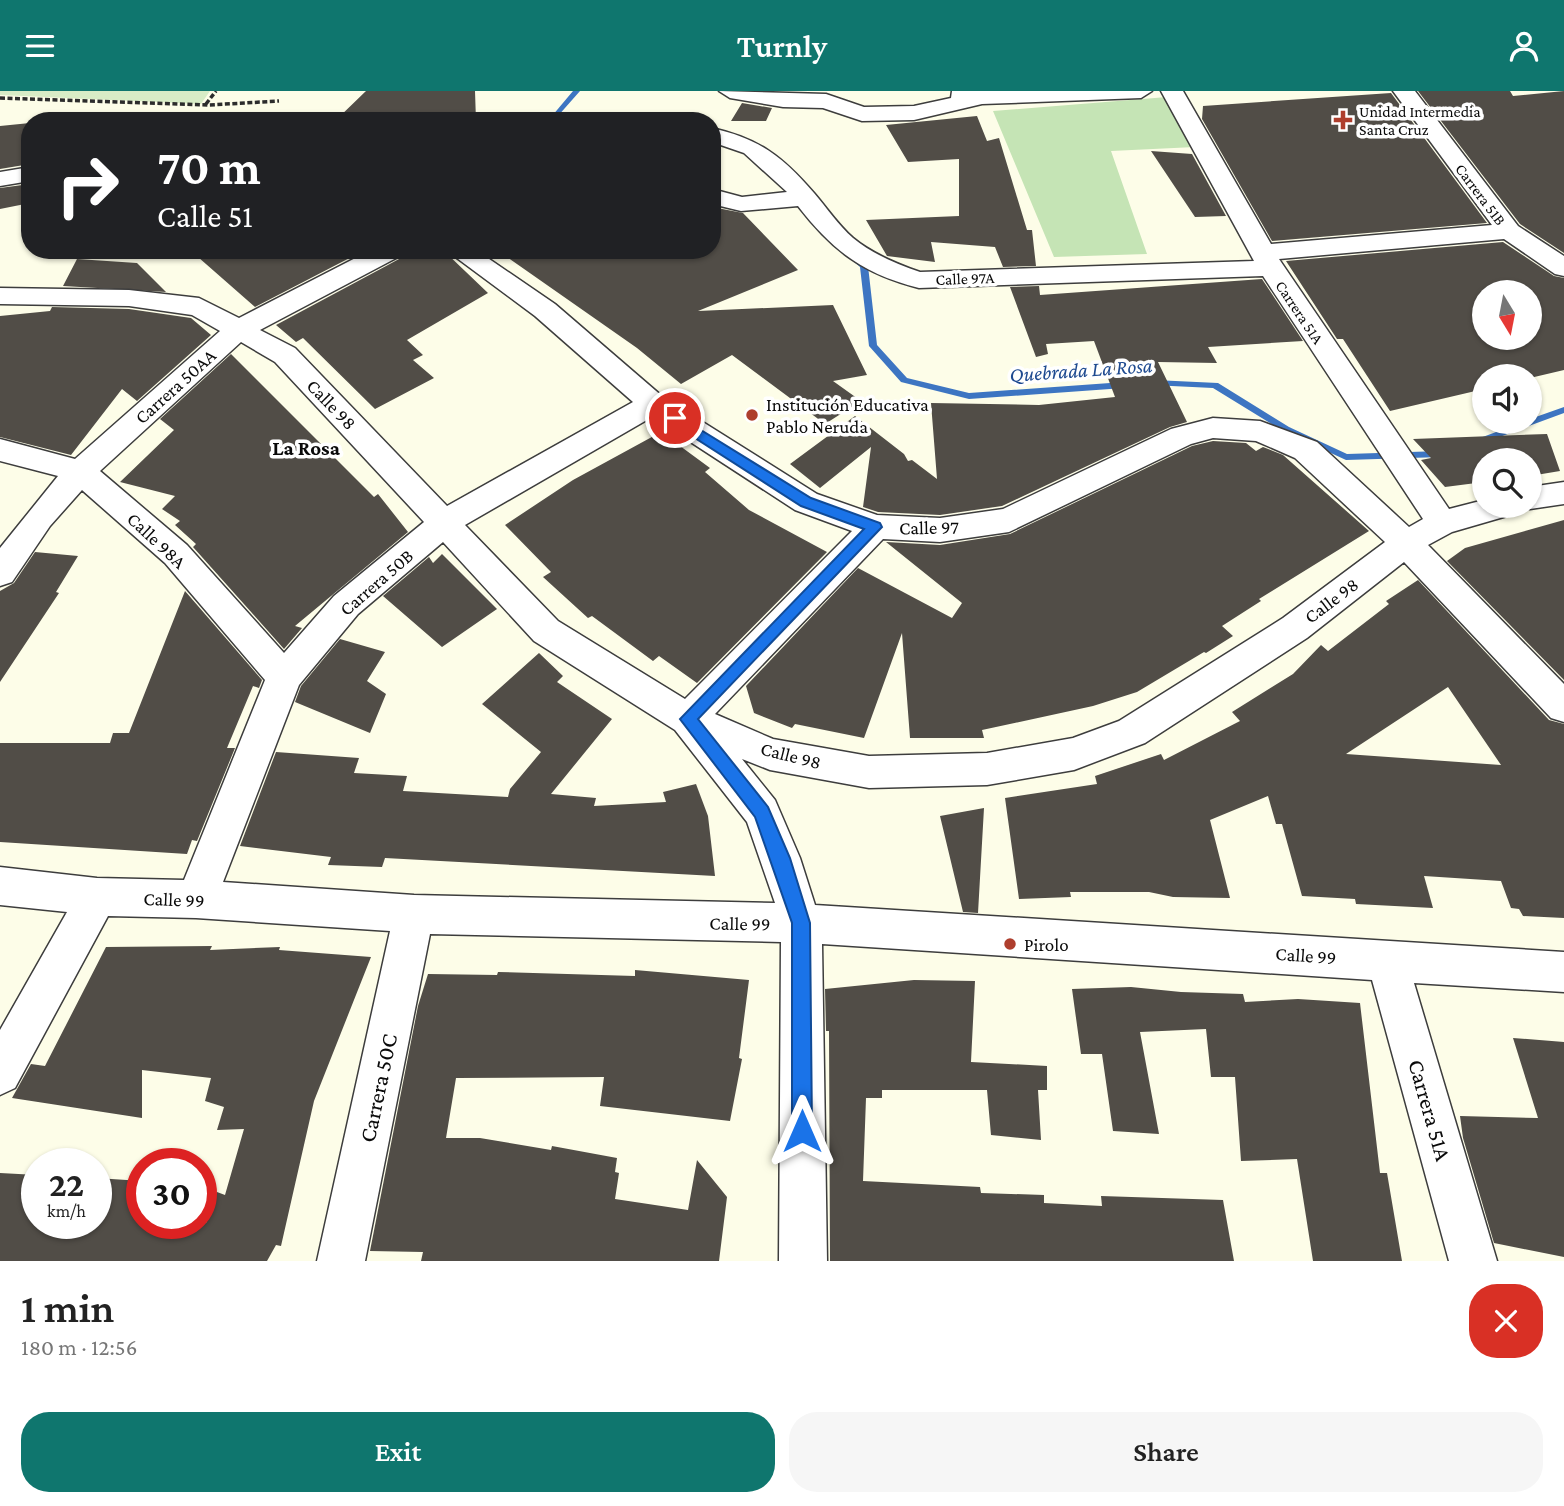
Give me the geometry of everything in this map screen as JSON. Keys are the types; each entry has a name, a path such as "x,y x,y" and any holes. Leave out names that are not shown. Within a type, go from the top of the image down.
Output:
{"street":[{"path":"730,91 782,100 826,101 862,114 914,113 965,94 1142,91"},
{"name":"Carrera 51A","path":"1172,91 1266,261 1442,523"},
{"name":"Carrera 51B","path":"1404,91 1509,231"},
{"name":"Calle 97A","path":"721,137 750,145 781,170 801,199 840,239 893,273 919,280 1266,261 1509,231"},
{"path":"0,179 21,176"},
{"path":"721,198 741,204 801,199"},
{"path":"1509,231 1564,268"},
{"name":"Carrera 50AA","path":"0,573 39,517 80,471 238,330 374,259"},
{"name":"Calle 97","path":"472,259 545,310 653,404 806,502 875,527 940,530 1009,520 1182,436 1213,428 1260,431 1306,450 1406,543"},
{"name":"Calle 98","path":"0,296 129,298 199,307 285,355 446,522 546,631 688,719 770,754 869,772 987,769 1074,754 1144,725 1296,628 1406,543 1442,523 1472,515"},
{"name":"Carrera 50B","path":"196,899 284,677 346,605 446,522 566,451 653,404"},
{"name":"Calle 98A","path":"0,450 80,471 176,554 284,677"},
{"path":"1542,496 1564,493"},
{"path":"803,1261 801,923 781,858 762,812 688,719 875,527"},
{"path":"1406,543 1564,707"},
{"name":"Calle 99","path":"0,886 97,897 196,899 414,914 801,923 1564,972"},
{"path":"0,1073 97,897"},
{"name":"Carrera 50C","path":"341,1261 414,914"},
{"name":"Carrera 51A","path":"1387,960 1473,1261"}],"path":[{"path":"205,105 216,91"},
{"path":"0,98 205,105 279,100"}],"green space":[{"path":"0,91 210,91 201,104 0,95"},
{"path":"1167,97 1195,147 1111,151 1147,254 1054,257 993,111"}],"building":[{"path":"366,91 475,91 476,112 344,112"},
{"path":"1418,91 1510,91 1513,96 1564,91 1564,253 1520,224"},
{"path":"1391,93 1487,223 1272,241 1202,119 1203,106"},
{"path":"742,103 772,108 766,121 731,121"},
{"path":"977,116 987,141 999,138 1027,230 1032,230 1036,266 1003,267 995,247 931,242 935,262 887,256 866,220 959,216 959,159 908,162 886,125"},
{"path":"21,124 21,166 0,169 0,126"},
{"path":"1151,151 1192,154 1226,216 1195,217"},
{"path":"21,185 21,205 0,209 0,188"},
{"path":"721,209 743,213 798,270 698,311 833,305 867,375 833,381 861,401 825,424 732,355 681,384 637,348 510,259 721,259"},
{"path":"1503,242 1554,276 1564,278 1564,370 1542,375 1542,364 1472,364 1472,392 1390,411 1343,339 1337,339 1286,261"},
{"path":"77,259 137,263 166,292 63,286"},
{"path":"200,259 348,259 255,307"},
{"path":"399,259 452,259 488,293 407,340 423,355 413,360 434,378 375,409 303,338 296,342 276,325"},
{"path":"1262,279 1303,341 1208,347 1217,363 1158,362 1187,422 1170,427 1002,506 940,515 878,512 863,507 871,447 820,488 790,464 855,416 904,454 908,461 912,460 937,479 931,403 1039,405 1115,397 1094,341 1046,344 1048,354 1036,357 1010,287 1039,286 1040,295"},
{"path":"52,307 129,309 191,318 211,335 137,401 122,389 71,455 0,437 0,316 50,311"},
{"path":"231,354 374,497 378,494 408,532 295,626 302,628 284,649 193,547 196,544 175,525 180,521 162,509 175,496 120,482 174,430 160,419"},
{"path":"661,432 710,468 705,472 749,510 827,552 697,683 659,656 653,661 592,616 588,618 543,577 551,572 505,525 573,480"},
{"path":"1547,434 1560,471 1542,474 1542,448 1472,448 1472,484 1445,487 1421,460 1431,458 1413,439"},
{"path":"1213,441 1246,443 1256,451 1263,447 1283,455 1369,531 1259,599 1261,601 1222,626 1233,636 1137,692 1093,706 982,730 984,738 910,738 902,633 864,738 795,724 792,728 754,713 746,686 858,568 952,618 962,603 886,542 940,545 1010,534 1192,446"},
{"path":"1564,520 1564,680 1447,561 1465,548"},
{"path":"35,552 78,556 56,592 59,593 0,682 0,591 14,583"},
{"path":"442,554 497,609 442,647 383,596 429,557 433,563"},
{"path":"1418,580 1549,720 1564,724 1564,918 1523,916 1519,909 1511,908 1501,881 1424,876 1433,908 1356,904 1355,899 1302,896 1282,824 1276,824 1268,796 1210,820 1230,898 1173,897 1149,892 1070,892 1071,897 1019,899 1005,798 1097,784 1095,776 1161,754 1164,760 1240,721 1232,712 1293,674 1321,645 1328,651 1389,604 1386,601","holes":["1448,687 1501,765 1346,754"]},
{"path":"185,591 262,680 259,688 253,686 227,748 235,748 197,841 192,840 187,854 0,842 0,743 110,743 113,733 129,733"},
{"path":"340,639 385,652 367,681 386,694 370,733 295,702 301,686"},
{"path":"539,653 563,676 557,682 612,719 551,794 596,798 594,806 666,802 663,792 696,784 708,816 715,876 385,858 382,867 328,865 331,857 240,846 276,752 359,758 354,773 407,776 403,791 508,797 510,789 541,752 482,704"},
{"path":"984,808 978,913 963,912 940,816"},
{"path":"212,946 210,950 280,947 279,950 371,957 314,1101 281,1246 276,1245 267,1261 0,1261 0,1173 21,1174 21,1239 112,1239 112,1179 126,1180 126,1239 217,1239 217,1192 225,1195 244,1129 217,1130 224,1107 205,1101 211,1078 142,1070 142,1118 12,1098 31,1064 45,1066 106,947"},
{"path":"635,970 749,980 739,1058 742,1059 730,1121 600,1106 604,1077 456,1078 446,1138 480,1138 551,1150 552,1146 617,1158 615,1172 619,1173 615,1199 688,1210 697,1160 727,1197 719,1261 421,1261 423,1252 370,1251 418,1006 428,974 497,975 498,972 635,976"},
{"path":"914,980 975,981 971,1062 1047,1066 1047,1090 1038,1090 1041,1140 991,1135 987,1090 882,1090 882,1098 866,1098 863,1181 980,1187 981,1193 1044,1195 1044,1203 1102,1206 1101,1196 1223,1200 1234,1261 830,1261 829,1031 826,1031 825,989"},
{"path":"1131,987 1243,994 1245,1002 1298,999 1360,1003 1380,1173 1387,1173 1402,1261 1313,1261 1297,1159 1241,1161 1235,1077 1211,1077 1206,1029 1140,1032 1159,1134 1113,1131 1102,1054 1081,1054 1072,989"},
{"path":"1513,1038 1564,1042 1564,1257 1494,1243 1463,1138 1460,1116 1538,1118"}],"waterway":[{"name":"Quebrada La Rosa","path":"558,112 577,91"},
{"name":"Quebrada La Rosa","path":"854,257 864,266 873,346 904,380 969,396 1124,385"},
{"name":"Quebrada La Rosa","path":"1154,383 1215,385 1286,429 1346,457 1441,454"},
{"name":"Quebrada La Rosa","path":"1483,440 1564,410"}],"place":[{"name":"Unidad Intermedia Santa Cruz","path":"1343,120"},
{"name":"Institución Educativa Pablo Neruda","path":"752,415"},
{"name":"Pirolo","path":"1010,944"}],"district":[{"name":"La Rosa","path":"306,448"}],"route":[{"path":"675,418 806,502 875,527 688,719 762,812 781,858 801,923 802,1131"}]}
